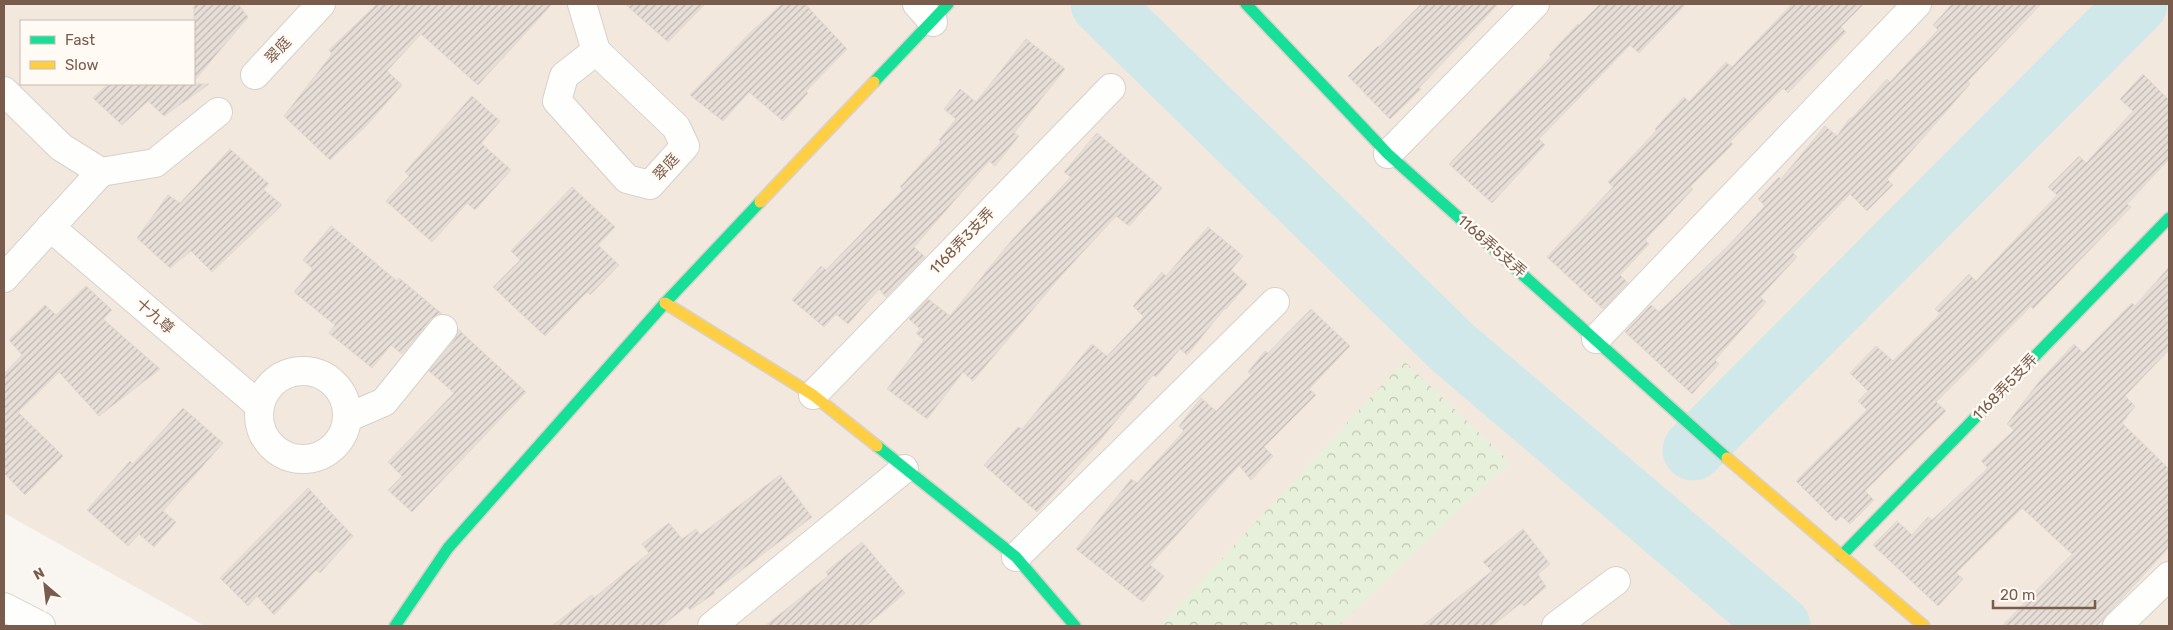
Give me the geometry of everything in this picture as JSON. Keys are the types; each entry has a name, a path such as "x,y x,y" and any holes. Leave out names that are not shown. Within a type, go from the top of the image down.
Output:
{"street":[{"name":"翠庭","path":"255,75 321,4"},
{"name":"翠庭","path":"582,4 596,50 676,127 685,146 650,185 627,179 557,101 564,76 596,50"},
{"name":"1168弄5支弄","path":"1246,4 1388,154 1596,338 1725,456 1924,626"},
{"path":"1388,154 1535,4"},
{"path":"1596,338 1917,4"},
{"path":"395,626 448,548 665,303 933,10"},
{"name":"1168弄3支弄","path":"813,395 1111,88"},
{"path":"4,92 61,147 101,172"},
{"path":"4,278 101,172 155,164 218,112"},
{"name":"1168弄5支弄","path":"1841,556 2169,218"},
{"name":"十九尊","path":"50,227 260,406"},
{"path":"1016,557 1275,302"},
{"path":"665,303 813,395 1016,557 1075,626"},
{"path":"348,418 384,402 443,329"},
{"path":"302,370 317,373 330,380 340,390 346,404 348,418 344,432 337,445 325,454 311,459 297,459 283,455 272,446 263,434 259,420 260,406 265,392 275,381 288,374 302,370"},
{"path":"712,626 904,469"},
{"path":"2117,626 2169,576"},
{"path":"1556,626 1616,581"},
{"path":"4,607 41,626"}],"shaded area":[{"path":"4,4 2169,4 2169,626 205,626 4,513"}],"green space":[{"path":"1404,361 1510,462 1338,626 1160,626"}],"building":[{"path":"194,4 238,4 248,17 195,80 195,20"},
{"path":"377,4 552,4 478,85 421,34 387,71 402,85 366,126 330,160 284,116 332,54 329,50"},
{"path":"625,4 705,4 668,42"},
{"path":"782,4 805,4 847,49 806,91 808,93 783,121 749,92 723,121 690,95 752,31"},
{"path":"1421,4 1498,4 1419,88 1421,89 1390,119 1348,76"},
{"path":"1600,4 1686,4 1639,53 1630,45 1539,139 1545,145 1492,203 1449,164 1551,57 1549,55 1578,24"},
{"path":"1792,4 1864,4 1841,27 1846,32 1788,93 1783,88 1730,142 1733,144 1690,187 1693,189 1645,240 1649,244 1620,275 1628,283 1603,309 1547,257 1613,187 1608,182 1656,131 1655,129 1684,97 1689,102 1726,62 1732,67"},
{"path":"1952,4 2041,4 1968,81 1970,84 1887,179 1893,185 1867,211 1850,194 1793,253 1797,257 1760,297 1766,302 1715,360 1719,364 1692,394 1625,332 1651,305 1659,312 1728,246 1765,206 1758,199 1779,177 1781,179 1825,126 1837,136 1850,118 1887,79 1890,82 1938,30 1933,25"},
{"path":"1026,39 1065,69 1014,133 1019,136 995,166 989,161 914,247 925,257 886,297 879,289 848,324 836,314 824,327 792,300 821,266 826,270 903,190 900,187 941,142 939,140 956,119 944,109 960,89 976,102"},
{"path":"2143,74 2169,100 2169,159 2127,204 2131,207 2033,309 2031,306 1936,402 1946,411 1865,491 1874,500 1850,524 1841,516 1836,521 1796,481 1867,410 1858,401 1868,391 1850,373 1876,346 1893,361 1940,314 1935,309 1969,274 1976,281 2057,195 2048,187 2079,156 2086,163 2133,111 2120,99"},
{"path":"209,84 164,116 148,101 122,125 93,98 107,85"},
{"path":"472,96 500,121 481,143 511,170 475,210 467,203 432,242 386,201 409,176 405,172"},
{"path":"1097,133 1162,188 1129,226 1116,216 1059,278 973,381 963,372 927,419 887,389 924,340 916,333 920,329 909,319 928,299 950,316 1012,240 1071,177 1064,172"},
{"path":"230,149 269,184 263,189 282,205 212,272 191,251 170,268 137,238 168,195 180,203"},
{"path":"572,187 615,227 598,245 619,265 590,295 587,292 545,336 493,287 520,260 511,251"},
{"path":"331,226 397,281 399,278 442,314 431,319 402,354 391,345 372,368 329,333 335,325 294,292 313,269 303,260"},
{"path":"1208,227 1243,256 1231,270 1247,284 1187,355 1180,349 1156,377 1153,375 1094,448 1037,512 984,465 1018,427 1022,429 1092,344 1107,356 1144,317 1133,306 1162,272 1166,276"},
{"path":"2169,267 2169,350 2125,396 2135,406 2122,423 2169,469 2169,547 2097,626 2002,626 2072,554 2022,508 1956,573 1963,579 1938,606 1873,545 1897,521 1912,535 1928,517 1932,520 1988,468 1981,461 2014,430 2007,424 2038,383 2074,344 2083,353 2132,303 2135,306"},
{"path":"86,286 112,310 103,319 160,369 99,416 59,372 18,412 63,456 25,495 4,473 4,374 22,355 9,340 45,305 56,315"},
{"path":"1311,309 1350,346 1309,389 1316,395 1264,447 1273,456 1251,480 1239,465 1150,565 1164,576 1143,602 1076,549 1131,479 1137,483 1184,431 1179,426 1201,398 1216,411 1251,375 1248,372 1265,351 1268,353"},
{"path":"458,329 526,392 412,512 388,490 402,476 388,462 454,393 429,371 455,339"},
{"path":"183,408 223,443 163,511 176,522 154,547 139,534 128,546 87,510 130,461 133,464"},
{"path":"780,475 812,517 714,591 715,593 690,610 687,606 662,626 552,626 592,595 594,598 649,553 642,544 669,523 682,539 696,529 700,535"},
{"path":"308,488 353,536 320,573 316,570 274,615 257,596 248,606 220,578"},
{"path":"1523,529 1550,564 1538,574 1546,587 1524,606 1521,603 1492,626 1422,626 1492,571 1483,562"},
{"path":"862,542 905,593 866,626 765,626 828,576 826,572"}],"waterway":[{"path":"1101,4 1452,347 1780,626"},
{"path":"1693,450 2137,4"}],"traffic: fast":[{"path":"874,82 948,4"},
{"path":"1246,4 1388,154 1727,458"},
{"path":"395,626 448,548 665,303 760,202"},
{"path":"1841,556 2169,218"},
{"path":"877,446 1016,557 1075,626"}],"traffic: slow":[{"path":"760,202 874,82"},
{"path":"665,303 813,395 877,446"},
{"path":"1727,458 1924,626"}]}
